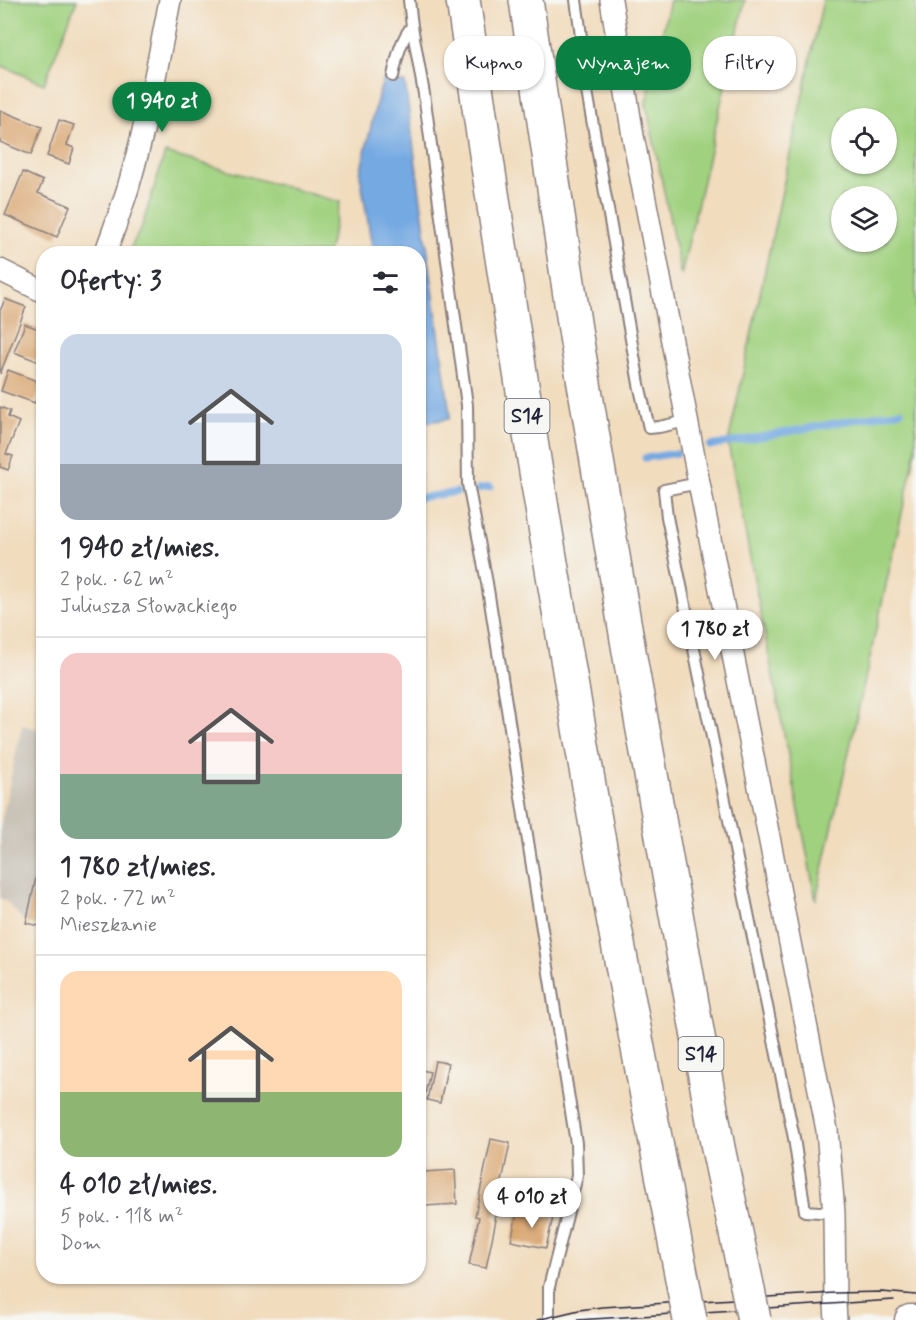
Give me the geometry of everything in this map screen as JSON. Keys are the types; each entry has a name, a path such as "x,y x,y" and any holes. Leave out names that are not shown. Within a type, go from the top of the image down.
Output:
{"highway":[{"name":"S14","path":"463,0 545,526 597,831 687,1305"},
{"name":"S14","path":"526,0 576,336 631,663 718,1148 754,1320"}],"main road":[{"path":"910,1320 916,1320"}],"street":[{"path":"108,246 140,146 170,0"},
{"path":"611,0 633,136 687,421 827,1130 834,1213 836,1320"},
{"path":"0,270 36,288"}],"lane":[{"path":"409,0 467,405 468,484 487,583 576,1143 577,1176 549,1287 549,1320"},
{"path":"576,0 585,80 639,384 649,428 687,421"},
{"path":"393,76 397,54 404,36 412,26"},
{"path":"699,483 664,490 667,517 791,1126 806,1210 834,1213"}],"shaded area":[{"path":"22,725 36,728 36,925 26,923 5,900 0,898 0,828"}],"green space":[{"path":"0,0 77,0 44,84 0,65"},
{"path":"670,0 745,0 737,36 703,36 703,90 724,90 681,275 646,103 649,90 691,90 691,36 662,36"},
{"path":"823,0 916,0 916,450 816,900 728,443"},
{"path":"165,153 340,202 330,246 132,246 142,226"}],"water":[{"path":"384,78 405,83 449,419 426,422 426,246 372,246 360,174"}],"building":[{"path":"0,110 42,127 31,155 0,142"},
{"path":"59,120 74,125 67,145 74,148 69,164 47,156"},
{"path":"23,172 43,181 38,193 70,206 57,237 5,215"},
{"path":"5,299 26,307 0,374 0,311"},
{"path":"25,324 36,328 36,361 14,352"},
{"path":"8,370 36,381 35,403 1,391"},
{"path":"0,407 10,411 8,417 19,422 6,454 13,456 8,470 0,467"},
{"path":"36,878 36,925 26,923"},
{"path":"435,1061 448,1063 440,1103 427,1100"},
{"path":"426,1071 430,1072 426,1090"},
{"path":"491,1139 510,1143 486,1268 469,1265 479,1217 475,1216"},
{"path":"455,1170 457,1204 426,1206 426,1172"},
{"path":"518,1209 553,1217 546,1248 511,1241"}],"waterway":[{"path":"710,446 901,411"},
{"path":"645,458 677,453"},
{"path":"478,489 490,487"},
{"path":"426,497 457,492"}],"tram line":[{"path":"537,1320 602,1307 835,1293 882,1292 916,1295"},
{"path":"577,1320 894,1300"}]}
